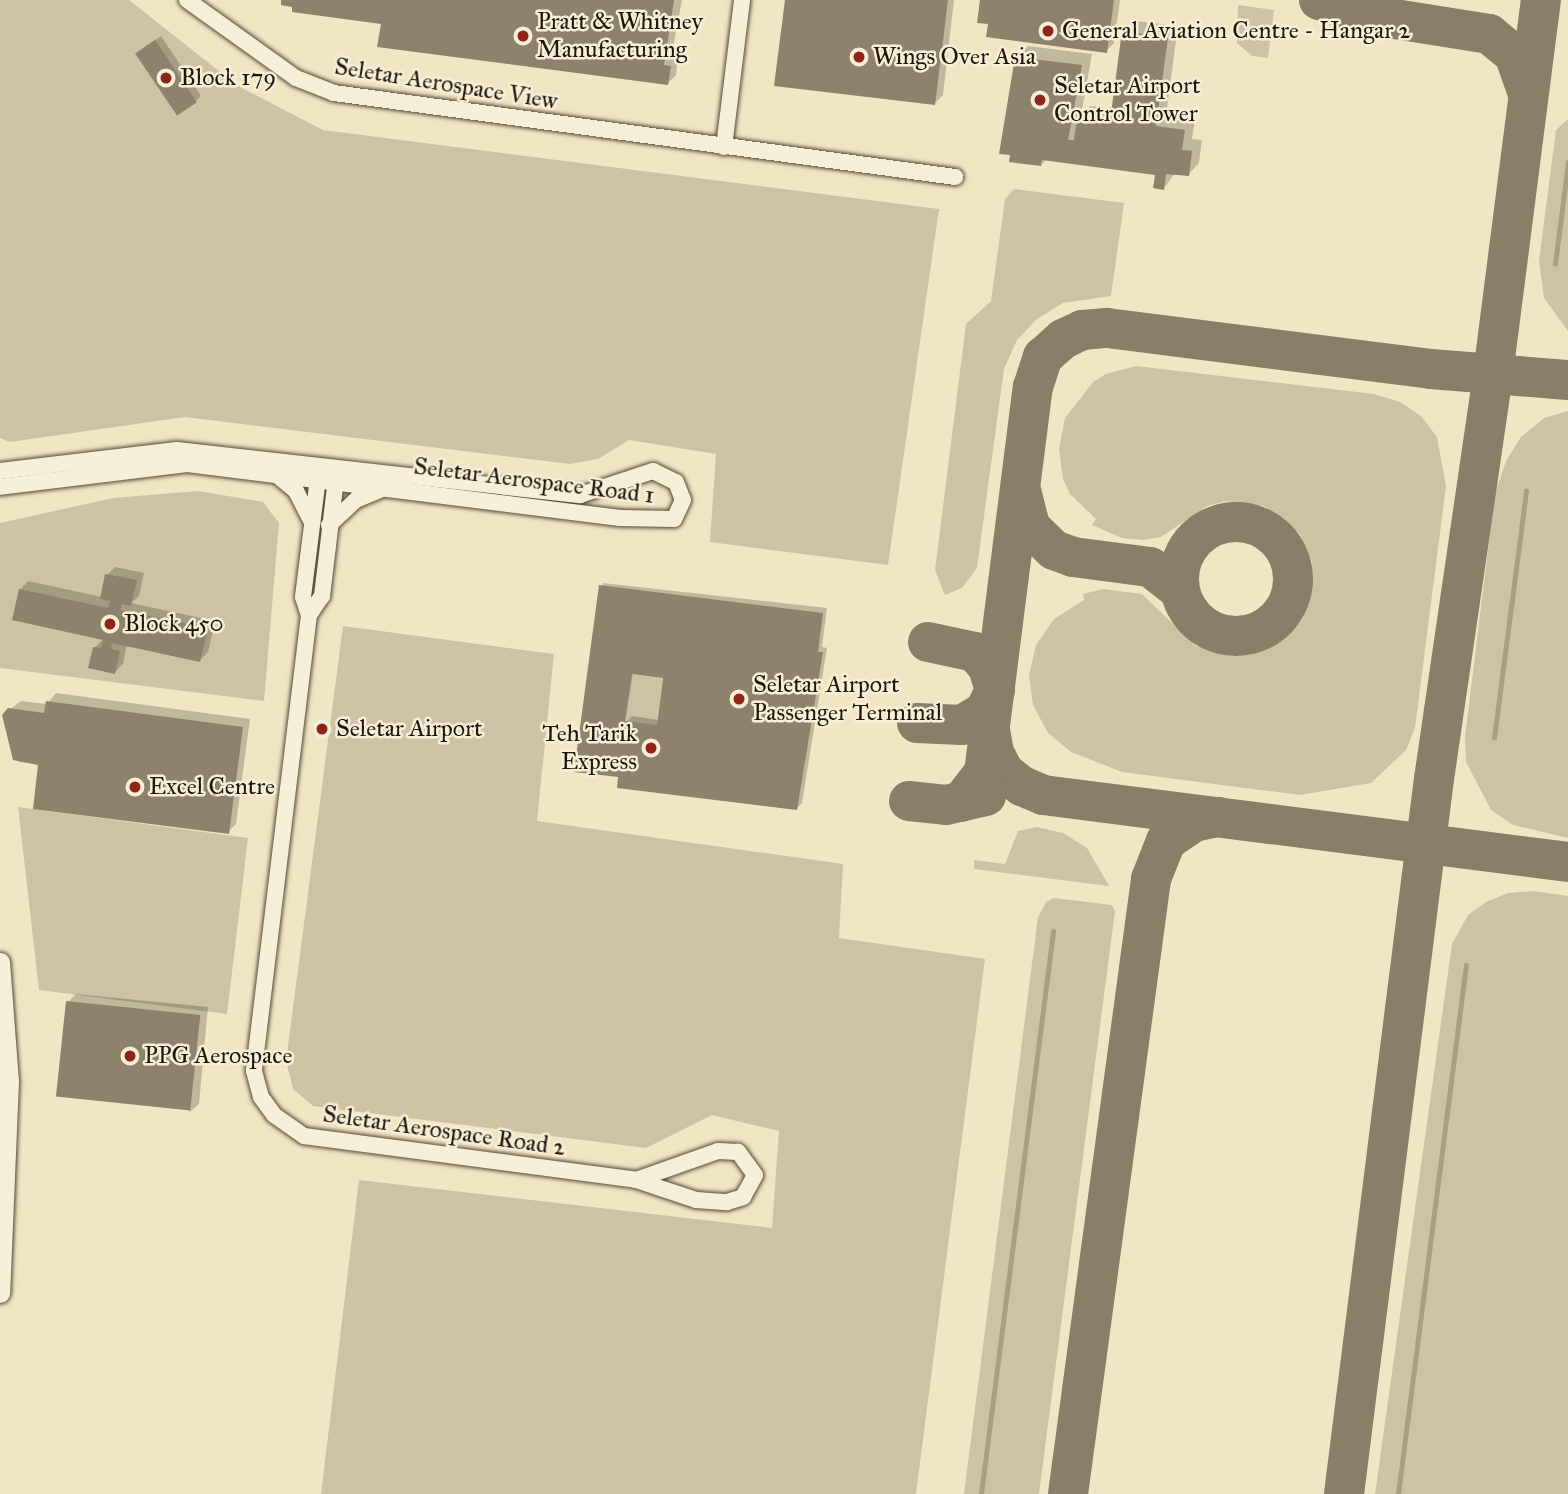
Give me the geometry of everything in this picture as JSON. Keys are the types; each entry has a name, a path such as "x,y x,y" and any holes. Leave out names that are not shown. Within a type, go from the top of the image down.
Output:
{"street":[{"name":"Seletar Aerospace View","path":"187,0 296,78 334,93 955,177"},
{"path":"723,147 742,0"},
{"name":"Seletar Aerospace Road 1","path":"0,471 177,450 506,495 662,520 674,519 683,500 676,482 653,471 580,495 506,495 388,487 336,472"},
{"name":"Seletar Aerospace Road 1","path":"0,487 187,464 275,473 319,470"},
{"path":"309,615 303,597 319,470"},
{"path":"309,615 322,596 336,472"},
{"path":"275,473 296,491 312,524"},
{"path":"329,525 356,500 388,487"},
{"name":"Seletar Aerospace Road 2","path":"309,615 254,1070 261,1097 274,1115 304,1136 636,1180 696,1200 727,1202 743,1197 752,1186 754,1175 749,1161 738,1152 718,1151 636,1180"},
{"path":"0,962 9,1081 0,1293"}],"shaded area":[{"path":"0,0 129,0 238,86 323,130 939,209 888,565 710,542 716,454 629,440 598,459 570,464 185,417 10,442 0,438"},
{"path":"1238,5 1274,10 1268,58 1252,56 1237,43"},
{"path":"1568,119 1568,331 1544,298 1539,261 1556,130"},
{"path":"1014,189 1124,203 1111,296 1063,303 1037,319 1017,340 1004,369 977,568 962,588 945,595 935,570 966,324 991,301 1005,199"},
{"path":"1136,366 1374,394 1400,402 1421,416 1437,437 1446,486 1415,728 1406,750 1371,783 1300,795 1122,772 1071,752 1048,733 1033,705 1029,675 1036,645 1054,619 1084,600 1083,594 1103,589 1142,594 1196,646 1232,656 1249,655 1279,643 1302,620 1310,600 1312,562 1300,534 1264,506 1226,501 1207,506 1161,537 1143,540 1122,538 1092,525 1096,519 1070,494 1063,479 1059,449 1065,418 1093,382 1106,374"},
{"path":"1568,411 1568,838 1513,825 1491,810 1466,762 1465,736 1495,494 1506,461 1521,437 1544,418"},
{"path":"198,491 263,502 279,523 264,701 0,668 0,523 113,498"},
{"path":"343,626 554,654 537,821 843,864 839,938 985,959 916,1494 321,1494 359,1180 772,1228 779,1131 712,1115 646,1148 313,1106 293,1089 286,1061"},
{"path":"632,674 663,678 657,725 626,722"},
{"path":"18,807 248,838 227,1014 39,990"},
{"path":"1037,827 1063,833 1087,848 1109,886 974,869 974,860 1005,864 1018,831"},
{"path":"1533,891 1568,896 1568,1494 1375,1494 1452,944 1468,915 1486,902 1508,893"},
{"path":"1054,898 1112,905 1115,911 1039,1494 964,1494 1038,917 1046,902"}],"building":[{"name":"Pratt & Whitney Manufacturing","path":"281,0 674,0 664,65 671,66 668,85 377,47 381,24 292,12 292,7 281,5"},
{"name":"Wings Over Asia","path":"785,0 948,0 935,105 774,86"},
{"name":"General Aviation Centre - Hangar 2","path":"980,0 1114,0 1107,53 986,37 988,24 977,23"},
{"name":"Seletar Airport Control Tower","path":"1122,31 1168,37 1156,126 1185,130 1182,150 1192,151 1189,176 1166,174 1164,190 1153,188 1155,175 1042,160 1041,166 1009,162 1010,155 999,154 1015,57 1082,65 1068,140 1074,140 1077,116 1110,121"},
{"name":"Block 179","path":"155,40 197,102 177,116 135,53"},
{"name":"Block 450","path":"105,574 137,580 131,606 122,604 120,610 208,628 200,662 112,643 111,649 120,651 115,674 88,668 93,647 101,648 103,640 12,620 19,589 108,608 110,601 100,599"},
{"name":"Seletar Airport Passenger Terminal","path":"599,585 823,613 818,652 823,652 797,810 617,788 618,777 574,772","holes":["632,674 663,678 657,725 625,721"]},
{"name":"Excel Centre","path":"46,701 243,727 229,834 33,809 38,765 13,760 2,715 8,708 44,713"},
{"name":"PPG Aerospace","path":"66,1001 200,1015 190,1111 56,1096"}],"waterway":[{"path":"1555,264 1568,163"},
{"path":"1494,738 1526,491"},
{"path":"981,1494 1053,932"},
{"path":"1398,1494 1466,965"}],"taxiway":[{"path":"1319,0 1363,14 1489,34 1514,54 1528,94"},
{"path":"1344,1494 1434,779 1493,374 1541,0"},
{"path":"961,802 984,773 1033,387 1043,357 1063,339 1082,330 1107,328 1431,369 1568,380"},
{"path":"1022,494 1030,527 1054,550 1073,557 1150,567 1179,590"},
{"path":"1236,522 1258,527 1276,539 1288,557 1293,579 1288,601 1276,619 1258,631 1236,636 1214,631 1196,619 1184,601 1179,579 1184,557 1196,539 1214,527 1236,522"},
{"path":"917,723 962,725 985,711 995,690 988,667 975,652 928,642"},
{"path":"990,730 994,753 1004,772 1022,786 1043,795 1568,862"},
{"path":"909,801 946,805 986,796"},
{"path":"1068,1494 1151,879 1166,841 1194,822 1218,817"}],"place":[{"name":"General Aviation Centre - Hangar 2","path":"1048,31"},
{"name":"Pratt & Whitney Manufacturing","path":"523,36"},
{"name":"Wings Over Asia","path":"859,57"},
{"name":"Block 179","path":"166,78"},
{"name":"Seletar Airport Control Tower","path":"1040,100"},
{"name":"Block 450","path":"110,624"},
{"name":"Seletar Airport Passenger Terminal","path":"739,699"},
{"name":"Seletar Airport","path":"322,729"},
{"name":"Teh Tarik Express","path":"651,748"},
{"name":"Excel Centre","path":"135,787"},
{"name":"PPG Aerospace","path":"130,1056"}]}
